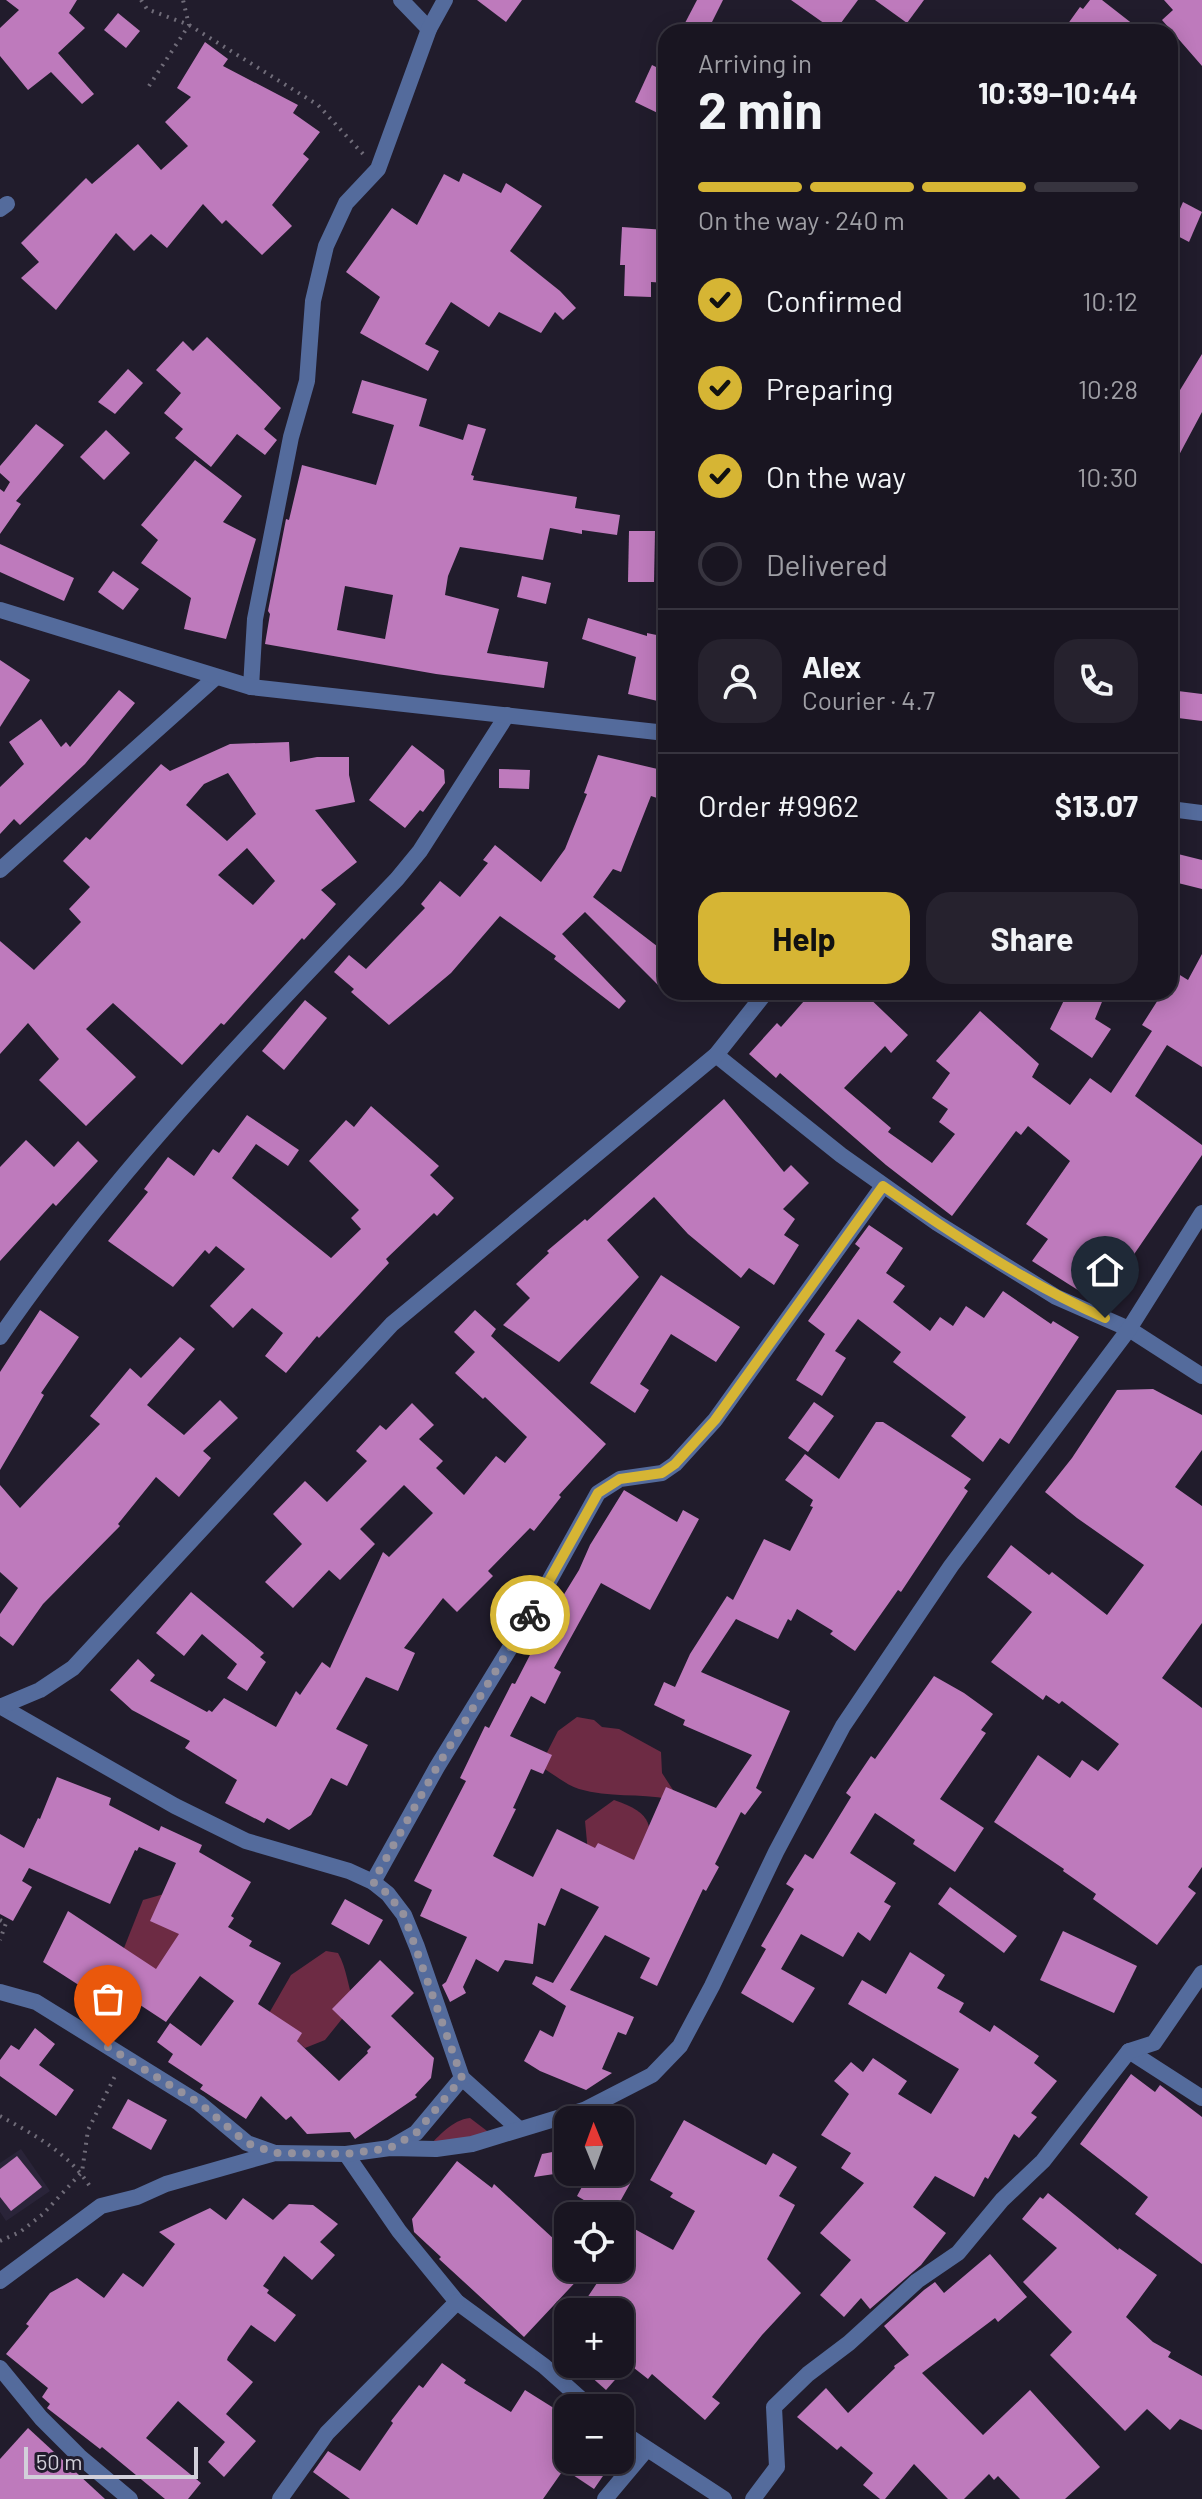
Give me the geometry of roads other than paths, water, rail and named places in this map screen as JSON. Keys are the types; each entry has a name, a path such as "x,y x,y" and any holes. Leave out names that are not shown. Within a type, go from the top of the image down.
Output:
{"street":[{"path":"401,0 429,29"},
{"path":"251,687 255,619 291,437 307,381 313,301 326,246 346,203 378,169 429,29 445,0"},
{"path":"0,610 251,687 658,732"},
{"path":"0,870 216,677"},
{"path":"0,1337 33,1289 112,1188 188,1099 420,851 507,715"},
{"path":"1178,810 1202,813"},
{"path":"1,1706 47,1686 73,1668 392,1324 716,1055 760,1000"},
{"path":"716,1055 841,1155 937,1223 1056,1297 1129,1329 1202,1376"},
{"path":"373,1882 437,1767 532,1612 598,1493 620,1479 662,1473 675,1464 715,1420 883,1186"},
{"path":"0,2281 101,2206 137,2197 166,2184 275,2153 346,2154 390,2148 436,2149 472,2144 584,2110 652,2075 680,2046 776,1852 843,1726 951,1566 1129,1329 1202,1213"},
{"path":"1,1706 175,1806 246,1841 349,1871 373,1882 388,1894 404,1915 462,2078 519,2129"},
{"path":"753,2499 777,2467 774,2407 917,2281 958,2253 1002,2200 1043,2161 1129,2051 1154,2043 1202,1973"},
{"path":"0,1992 36,2002 199,2103 247,2143 275,2153"},
{"path":"1129,2051 1202,2098"},
{"path":"390,2148 416,2133 462,2078"},
{"path":"346,2154 399,2231 457,2302 544,2366 575,2394"},
{"path":"280,2499 327,2433 457,2302"},
{"path":"0,2368 41,2418 79,2456 130,2499"},
{"path":"634,2441 724,2499"},
{"path":"605,2499 646,2450"}]}
